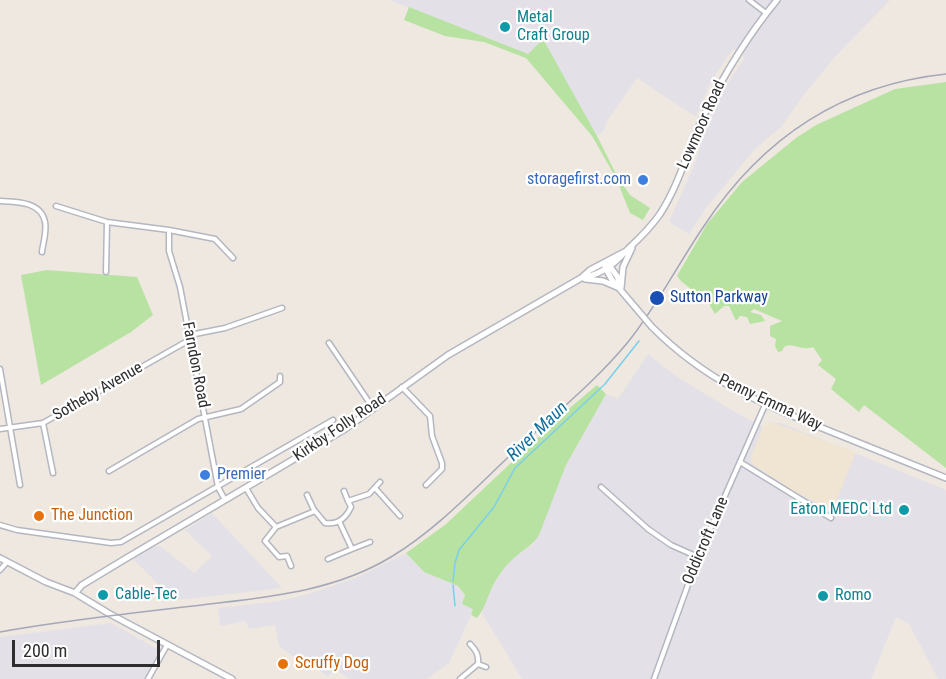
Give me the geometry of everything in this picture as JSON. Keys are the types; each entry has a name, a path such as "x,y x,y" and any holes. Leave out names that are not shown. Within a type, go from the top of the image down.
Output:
{"main road":[{"name":"Lowmoor Road","path":"581,278 595,275 621,258 645,234 660,213 704,115 725,75 777,0"},
{"path":"581,278 603,281 621,288 623,267 634,244"},
{"name":"Lowmoor Road","path":"605,262 628,250"},
{"path":"605,262 608,267"},
{"name":"Kirkby Folly Road","path":"75,593 82,585 345,429 448,356 605,262"},
{"name":"Penny Emma Way","path":"608,267 612,280 652,327 682,354 715,378 765,405 946,478"},
{"path":"0,558 46,582 75,593 232,679"}],"street":[{"path":"749,0 766,13"},
{"path":"2,201 23,202 31,205 44,218 46,224 42,252"},
{"path":"56,206 107,222 215,239 233,258"},
{"path":"106,272 107,222"},
{"name":"Farndon Road","path":"169,230 169,251 191,337 218,487 225,500"},
{"name":"Sotheby Avenue","path":"0,429 43,423 191,337 282,308"},
{"path":"329,344 373,408"},
{"path":"0,369 20,485"},
{"path":"109,471 205,417 242,409 280,382 280,376"},
{"path":"402,387 430,416 432,436 442,463 442,469 426,486"},
{"name":"Oddicroft Lane","path":"654,679 698,557 765,405"},
{"name":"Kirkby Folly Road","path":"0,525 17,530 111,543 122,542 333,420"},
{"path":"43,423 53,473"},
{"path":"740,462 831,518"},
{"path":"348,501 369,494 380,482"},
{"path":"601,487 671,545 698,557"},
{"path":"246,488 258,508 276,527"},
{"path":"375,488 400,516"},
{"path":"308,495 315,510 325,523 332,524 347,516 351,507 344,491"},
{"path":"291,566 287,556 279,556 265,541 276,527 315,510"},
{"path":"339,521 352,549"},
{"path":"328,559 370,542"},
{"path":"0,570 7,562"},
{"path":"460,679 478,664 479,657 470,644"},
{"path":"148,679 167,645"},
{"path":"478,664 486,667"}],"shaded area":[{"path":"389,0 890,0 834,58 781,127 755,149 706,208 689,234 669,222 696,161 721,94 745,57 733,49 711,81 696,117 637,78 607,121 604,130 597,136 543,40 528,55"},
{"path":"648,354 673,374 763,427 771,422 781,423 946,490 946,679 938,679 909,624 896,617 871,679 522,679 482,613 484,602 496,580 511,560 534,543 566,465 606,394 618,399"},
{"path":"771,422 856,452 834,507 828,508 797,493 752,464 751,456 763,427"},
{"path":"212,513 282,588 169,601 168,594 132,558 151,547 160,546 194,573 212,556 185,530"},
{"path":"406,553 424,572 458,586 474,609 449,663 427,679 350,679 335,669 328,677 308,661 297,659 279,646 275,625 249,629 246,621 220,626 218,608 280,601 312,593 358,577"},
{"path":"111,623 161,651 145,679 0,679 0,637"}],"green space":[{"path":"409,7 528,54 543,39 617,176 630,195 650,208 643,220 630,213 616,178 592,136 526,58 484,42 445,36 404,20"},
{"path":"946,82 946,468 864,405 859,412 831,389 836,379 818,365 822,360 813,347 788,345 778,352 775,346 776,339 770,336 770,326 782,321 754,309 750,312 761,315 765,321 750,324 747,317 740,316 736,321 729,306 724,306 715,314 709,304 677,276 707,224 742,182 796,138 816,125 895,89"},
{"path":"47,270 137,277 153,315 131,332 41,385 21,275"},
{"path":"597,385 606,394 566,465 539,535 503,570 477,618 471,615 473,609 462,604 465,595 458,586 424,572 406,553 445,525 565,412"}],"waterway":[{"name":"River Maun","path":"453,581 459,550 494,507 515,468 605,384 639,341"},
{"name":"River Maun","path":"453,585 455,606"}],"railway":[{"path":"0,632 75,620 275,596 346,578 391,557 409,546 458,505 616,356 648,314 694,240 727,195 778,142 807,121 872,90 908,80 946,74"}],"place":[{"name":"Metal Craft Group","path":"505,27"},
{"name":"storagefirst.com","path":"643,180"},
{"name":"Sutton Parkway","path":"657,298"},
{"name":"Premier","path":"205,475"},
{"name":"Eaton MEDC Ltd","path":"904,510"},
{"name":"The Junction","path":"39,516"},
{"name":"Cable-Tec","path":"103,595"},
{"name":"Romo","path":"823,596"},
{"name":"Scruffy Dog","path":"283,664"}]}
